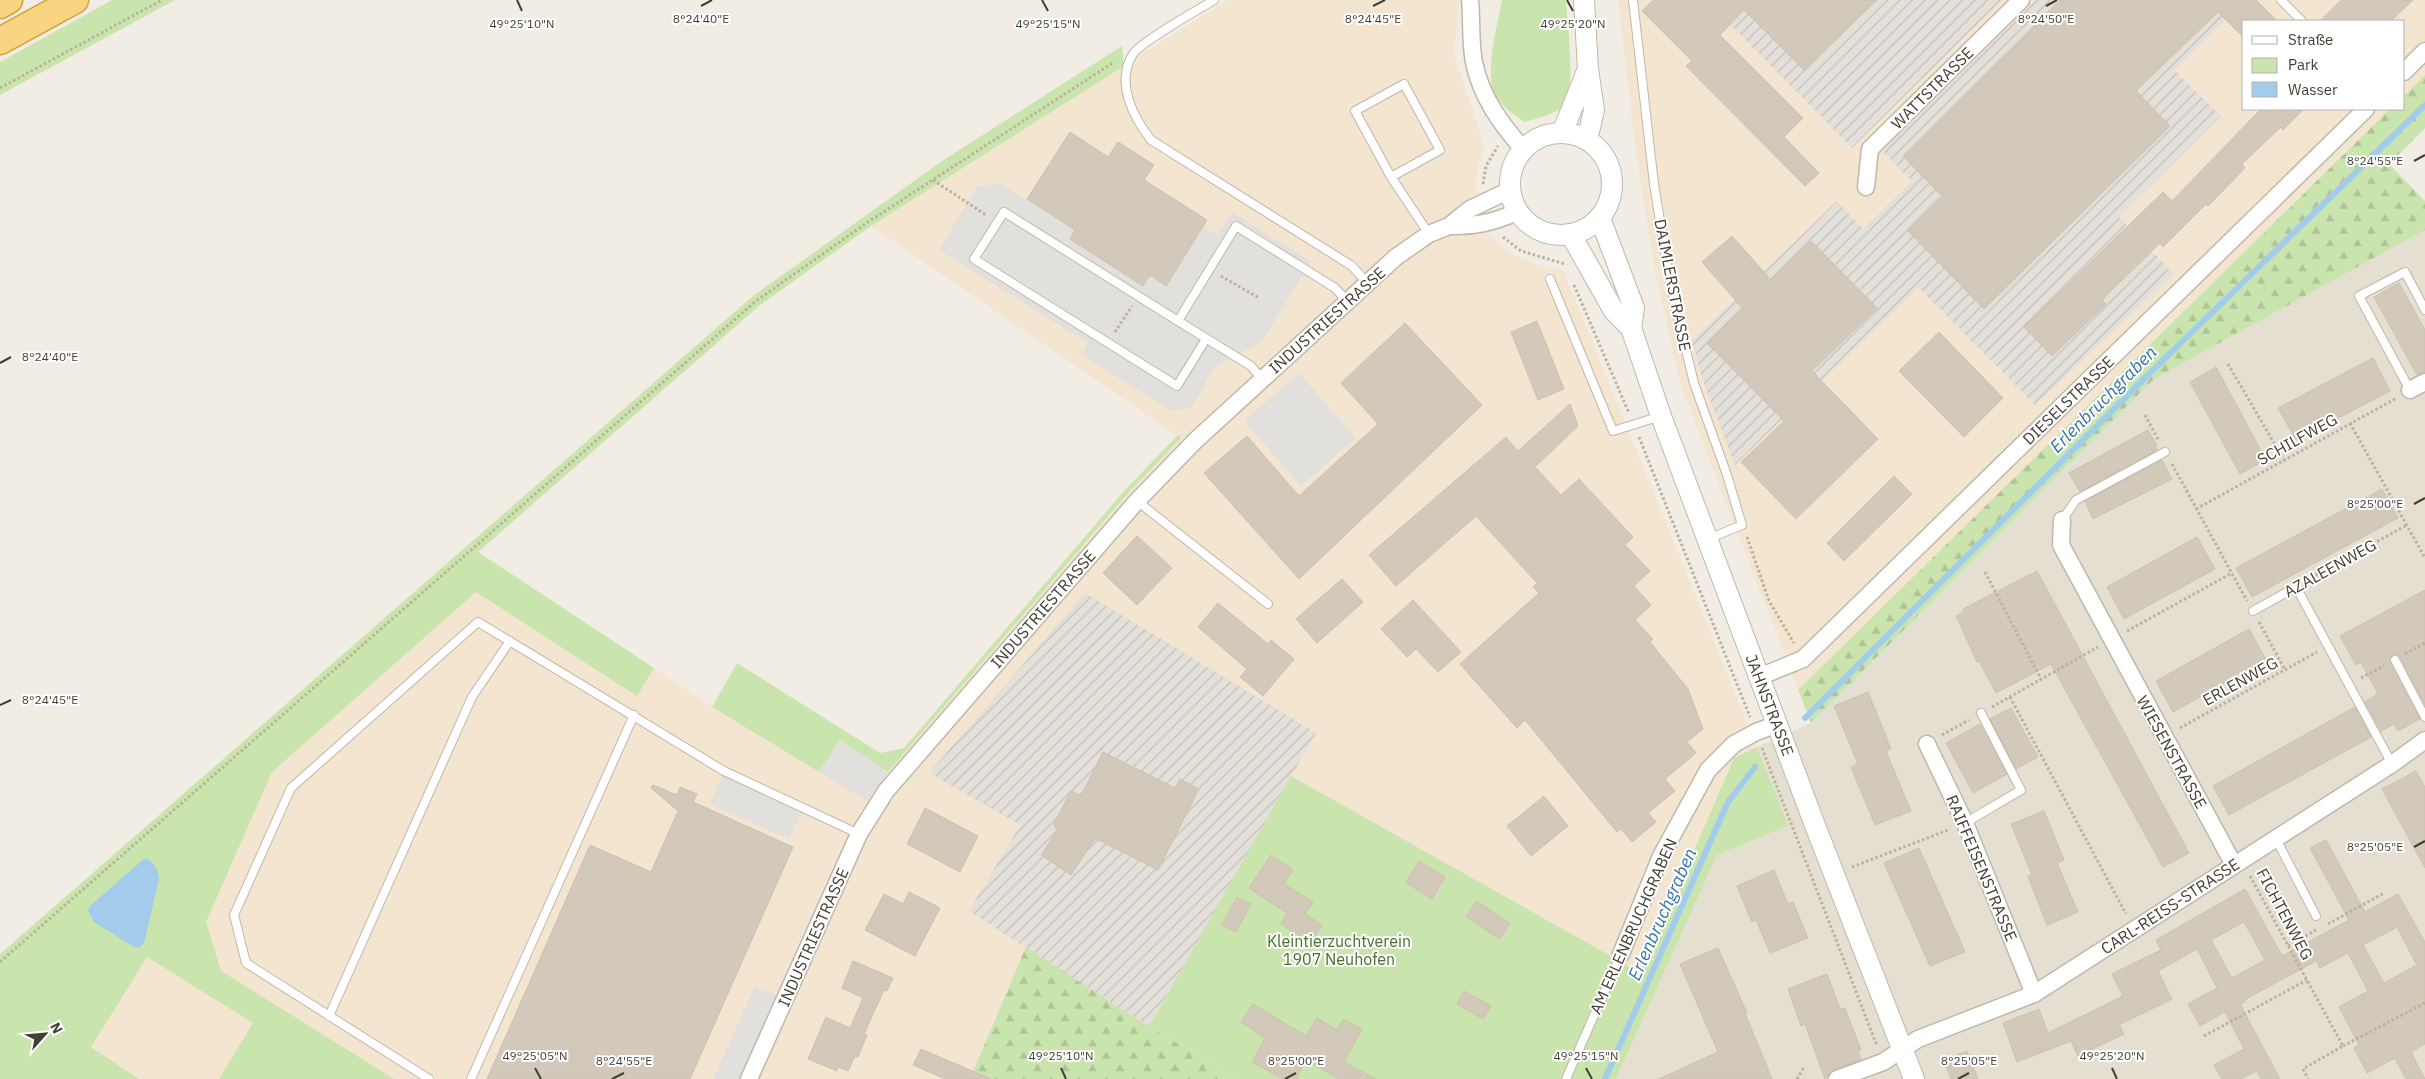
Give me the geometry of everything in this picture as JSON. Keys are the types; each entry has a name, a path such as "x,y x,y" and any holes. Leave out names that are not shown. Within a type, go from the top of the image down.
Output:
{"highway":[{"path":"0,5 9,0"},
{"path":"0,41 75,0"}],"street":[{"path":"1470,0 1474,62 1482,88 1503,126 1523,149"},
{"path":"1584,0 1588,69 1594,110 1587,140"},
{"name":"WATTSTRASSE","path":"1866,187 1870,149 2021,0"},
{"path":"2405,71 2425,51"},
{"path":"1562,133 1588,69"},
{"name":"DIESELSTRASSE","path":"1759,677 1803,659 2365,110"},
{"path":"1562,133 1575,135 1587,140 1599,150 1607,162 1612,176 1612,191 1608,206 1600,218 1587,229 1571,235 1555,236 1540,232 1527,223 1517,212 1510,190 1510,175 1515,161 1523,149 1535,140 1548,134 1562,133"},
{"name":"INDUSTRIESTRASSE","path":"749,1079 859,834 886,792 1136,500 1195,441 1396,257 1429,234 1448,226 1470,209 1510,190"},
{"name":"INDUSTRIESTRASSE","path":"1448,226 1470,227 1492,222 1517,212"},
{"name":"JAHNSTRASSE","path":"1600,218 1634,308 1631,328"},
{"name":"JAHNSTRASSE","path":"1571,235 1614,311 1631,328 1661,416 1759,677 1914,1079"},
{"path":"2410,390 2425,382"},
{"name":"WIESENSTRASSE","path":"2062,520 2061,545 2164,737 2238,862"},
{"name":"AM ERLENBRUCHGRABEN","path":"1621,954 1661,856 1708,770 1734,744 1756,732 1778,724"},
{"name":"CARL-REISS-STRASSE","path":"1837,1079 1883,1062 1901,1048 1918,1039 2034,994 2392,764 2425,740"},
{"name":"RAIFFEISENSTRASSE","path":"1927,744 1965,823 2034,994"}],"lane":[{"path":"1214,0 1134,52 1126,73 1130,107 1139,125 1151,140 1352,266 1368,284"},
{"name":"DAIMLERSTRASSE","path":"1633,0 1654,184 1671,289 1694,383 1727,475 1742,525"},
{"path":"2281,0 2301,20"},
{"path":"1391,177 1440,150 1404,84 1355,111 1391,177 1429,234"},
{"path":"1206,338 1177,386 974,259 1004,212 1251,366 1262,379"},
{"path":"1178,321 1236,226 1336,288 1348,301"},
{"path":"2410,390 2359,296 2404,272 2425,310"},
{"path":"1550,279 1613,431 1661,416"},
{"path":"2062,520 2076,500 2165,452"},
{"path":"1136,500 1268,604"},
{"path":"1708,540 1742,525"},
{"path":"2296,587 2392,764"},
{"name":"AZALEENWEG","path":"2253,610 2296,587"},
{"path":"429,1079 246,963 234,915 291,788 478,622 724,771 859,834"},
{"path":"329,1016 472,697 510,641"},
{"path":"2395,660 2425,717"},
{"path":"1965,823 2021,790 1981,713"},
{"path":"471,1079 634,715"},
{"path":"2276,839 2316,916"},
{"name":"AM ERLENBRUCHGRABEN","path":"1566,1079 1621,954"}],"path":[{"path":"0,88 162,0"},
{"path":"0,962 756,301 868,222 1120,58 1130,61"},
{"path":"933,180 997,222"},
{"path":"1492,222 1497,232 1521,252 1565,264 1569,273"},
{"path":"1210,269 1259,298"},
{"path":"1573,282 1634,424 1756,732 1883,1062"},
{"path":"1108,343 1138,296"},
{"path":"2228,364 2284,460"},
{"name":"SCHILFWEG","path":"2196,509 2410,390"},
{"path":"2145,415 2286,670"},
{"path":"2350,423 2425,558"},
{"path":"1742,525 1769,601 1803,659"},
{"name":"AZALEENWEG","path":"2296,587 2407,525"},
{"path":"1984,572 2041,679 2232,573"},
{"name":"ERLENWEG","path":"2164,737 2328,646"},
{"path":"2010,697 2135,930"},
{"path":"1834,874 1965,823"},
{"name":"FICHTENWEG","path":"2238,862 2288,946 2343,1046"},
{"path":"2288,946 2384,893"},
{"name":"FICHTENWEG","path":"2204,1036 2307,980"},
{"path":"2308,1079 2303,1069 2425,1003"},
{"path":"1797,1079 1804,1067"}],"shaded area":[{"path":"1228,0 1459,0 1454,55 1484,145 1475,179 1479,211 1491,237 1510,253 1543,267 1563,270 1757,747 1734,758 1641,973 1291,776 1149,1027 1026,948 970,1079 139,1079 0,987 0,970 478,552 712,707 867,801 888,772 1128,493 1181,438 871,226 1067,100"},
{"path":"1618,0 2425,0 2425,75 2405,95 2405,20 2242,20 2242,110 2389,110 1798,690 1680,383 1655,272 1636,152"},
{"path":"1706,0 2002,0 1852,148"},
{"path":"2036,0 2246,0 2174,70 2221,116 2119,217 2174,274 2035,405 1918,287 1735,465 1704,384 1692,341 1837,201 1863,229 1912,181 1882,151"},
{"path":"1000,183 1074,230 1069,239 1143,286 1150,276 1166,286 1204,227 1217,235 1232,212 1311,262 1262,341 1214,368 1191,408 1171,411 1082,355 1088,343 939,250 977,187"},
{"path":"2425,230 2425,1079 1616,1079 1717,855 1787,826 1757,747 1811,723 2154,379"},
{"path":"1299,373 1356,438 1301,486 1244,421"},
{"path":"1085,593 1316,733 1149,1027 969,911 1020,825 929,773"},
{"path":"840,740 888,772 867,801 819,772"},
{"path":"724,771 804,807 789,839 710,804"},
{"path":"755,986 785,999 749,1079 713,1079"}],"green space":[{"path":"112,0 175,0 0,95 0,62"},
{"path":"1502,0 1566,0 1570,72 1570,86 1567,98 1563,106 1554,112 1524,122 1502,104 1492,87 1491,63"},
{"path":"1122,46 1124,66 871,226 759,306 478,552 654,668 637,696 476,592 272,772 206,922 221,971 394,1079 219,1079 253,1023 147,957 91,1047 139,1079 0,1079 0,954 753,296 942,161"},
{"path":"2425,75 2425,128 2389,164 2425,201 2425,230 2154,379 1811,723 1798,690 2389,110 2405,110 2405,95"},
{"path":"1178,435 1181,438 1128,493 888,772 840,740 819,772 712,707 737,663 880,753 904,748 1124,491"},
{"name":"Kleintierzuchtverein 1907 Neuhofen","path":"1757,747 1788,826 1717,855 1616,1079 1241,1079 1149,1027 1291,776 1641,973 1734,758"},
{"path":"1026,947 1149,1027 1241,1079 970,1079"}],"water":[{"path":"144,859 148,859 154,865 159,879 144,943 139,948 134,947 94,922 88,911 90,906"}],"building":[{"path":"1653,0 1877,0 1804,70 1744,10 1720,35 1803,118 1784,137 1819,173 1805,186 1686,66 1692,61 1642,11"},
{"path":"2060,0 2256,0 2276,20 2242,20 2242,36 2218,12 2136,91 2170,126 1984,309 1908,231 1943,197 1903,156"},
{"path":"2341,0 2413,0 2392,20 2321,20"},
{"path":"2260,110 2303,110 2283,130 2281,127 2242,164 2245,168 2208,206 2206,204 2163,247 2160,243 2102,300 2106,304 2052,356 2024,327 2163,192 2172,201"},
{"path":"1070,132 1108,157 1118,142 1154,165 1144,180 1207,220 1166,286 1150,275 1143,286 1070,239 1075,230 1027,199"},
{"path":"1732,236 1771,280 1811,241 1877,308 1812,371 1878,439 1796,519 1741,462 1784,421 1707,343 1743,309 1702,262"},
{"path":"2399,283 2425,330 2425,372 2417,375 2374,297"},
{"path":"1537,321 1564,389 1538,400 1511,332"},
{"path":"1405,323 1482,405 1299,579 1204,473 1247,436 1299,496 1378,424 1341,383"},
{"path":"1939,332 2003,398 1964,437 1899,371"},
{"path":"2373,358 2390,391 2296,440 2278,408"},
{"path":"2216,367 2266,460 2240,474 2190,382"},
{"path":"1570,404 1578,426 1535,467 1561,495 1579,479 1633,537 1625,545 1650,571 1634,586 1651,605 1635,620 1653,639 1650,642 1688,689 1703,729 1687,742 1696,753 1665,779 1675,791 1648,813 1656,822 1632,842 1621,829 1617,832 1525,720 1517,728 1460,664 1539,593 1533,587 1537,583 1476,516 1396,586 1369,555 1506,437 1518,451"},
{"path":"2148,430 2157,445 2155,446 2157,450 2080,492 2069,473"},
{"path":"2162,460 2172,479 2093,519 2085,501"},
{"path":"1894,476 1912,494 1844,561 1827,543"},
{"path":"2382,489 2398,518 2252,597 2236,568"},
{"path":"1137,536 1172,568 1137,605 1103,573"},
{"path":"2197,537 2215,569 2124,619 2107,587"},
{"path":"2037,571 2189,853 2163,867 2051,664 1996,693 1979,661 1977,662 1956,616 1964,612 1963,609"},
{"path":"1342,579 1363,602 1317,643 1296,619"},
{"path":"2425,590 2425,705 2400,657 2396,654 2392,655 2390,663 2420,719 2398,731 2394,724 2381,731 2365,702 2378,694 2361,662 2356,665 2340,636"},
{"path":"1413,600 1461,652 1438,672 1416,649 1407,657 1381,629"},
{"path":"1218,603 1268,644 1271,640 1294,659 1263,696 1240,677 1247,669 1198,627"},
{"path":"2249,629 2266,660 2173,712 2156,681"},
{"path":"1868,692 1891,749 1886,751 1911,811 1875,825 1851,767 1858,764 1834,706"},
{"path":"2355,707 2371,737 2229,815 2213,786"},
{"path":"2011,708 2038,757 2016,769 1990,719"},
{"path":"1980,724 2007,774 1973,793 1946,743"},
{"path":"1103,752 1175,788 1180,779 1199,789 1158,870 1095,838 1071,875 1041,855 1057,831 1054,824 1071,791 1081,796"},
{"path":"2416,771 2425,787 2425,868 2382,789"},
{"path":"653,785 677,795 680,787 697,794 693,802 793,847 690,1079 487,1079 590,845 651,872 678,811 651,788"},
{"path":"1544,796 1568,826 1531,856 1507,826"},
{"path":"925,808 978,836 960,872 907,844"},
{"path":"2044,811 2064,860 2057,863 2078,912 2047,925 2028,876 2032,875 2011,824"},
{"path":"2326,840 2365,912 2398,894 2425,942 2425,1044 2411,1052 2425,1079 2406,1079 2395,1058 2367,1073 2354,1048 2359,1045 2339,1007 2368,991 2348,953 2320,968 2316,961 2244,1000 2245,1002 2240,1004 2280,1079 2261,1079 2257,1071 2241,1079 2222,1079 2214,1065 2244,1049 2225,1012 2200,1026 2188,1004 2217,988 2197,949 2158,971 2172,999 2119,1025 2124,1034 2078,1056 2071,1041 2017,1062 2003,1023 2039,1009 2048,1033 2123,996 2112,974 2161,950 2156,940 2245,889 2282,956 2349,920 2310,848","holes":["2244,922 2265,960 2232,978 2211,940","2397,927 2417,965 2384,983 2363,945"]},
{"path":"1919,848 1965,952 1930,966 1884,863"},
{"path":"1271,855 1293,870 1284,884 1313,902 1305,914 1322,925 1311,943 1281,924 1287,913 1249,888"},
{"path":"1419,861 1445,877 1432,899 1406,883"},
{"path":"1774,870 1788,904 1793,902 1808,938 1770,953 1756,920 1752,922 1737,886"},
{"path":"909,892 940,908 915,956 865,930 884,894 903,904"},
{"path":"1237,897 1251,904 1236,932 1222,925"},
{"path":"1476,901 1510,923 1500,939 1466,917"},
{"path":"1718,948 1747,1013 1745,1013 1772,1079 1659,1079 1718,1052 1680,964"},
{"path":"853,961 893,978 887,991 884,990 864,1034 867,1035 858,1057 855,1056 848,1071 838,1067 837,1071 808,1059 826,1017 850,1028 863,998 842,988"},
{"path":"1827,974 1840,1009 1845,1008 1861,1050 1858,1051 1861,1060 1833,1070 1825,1079 1805,1024 1801,1026 1788,989"},
{"path":"1464,991 1491,1006 1483,1019 1457,1004"},
{"path":"1253,1004 1306,1036 1317,1018 1337,1030 1343,1019 1362,1029 1344,1062 1376,1079 1339,1079 1306,1060 1296,1079 1283,1079 1252,1062 1265,1038 1241,1022"},
{"path":"921,1049 991,1079 945,1079 913,1065"},
{"path":"1967,1051 1978,1079 1951,1079 1944,1060"}],"waterway":[{"name":"Erlenbruchgraben","path":"1805,718 2149,374 2425,105"},
{"name":"Erlenbruchgraben","path":"1605,1079 1728,802 1755,767"}]}
